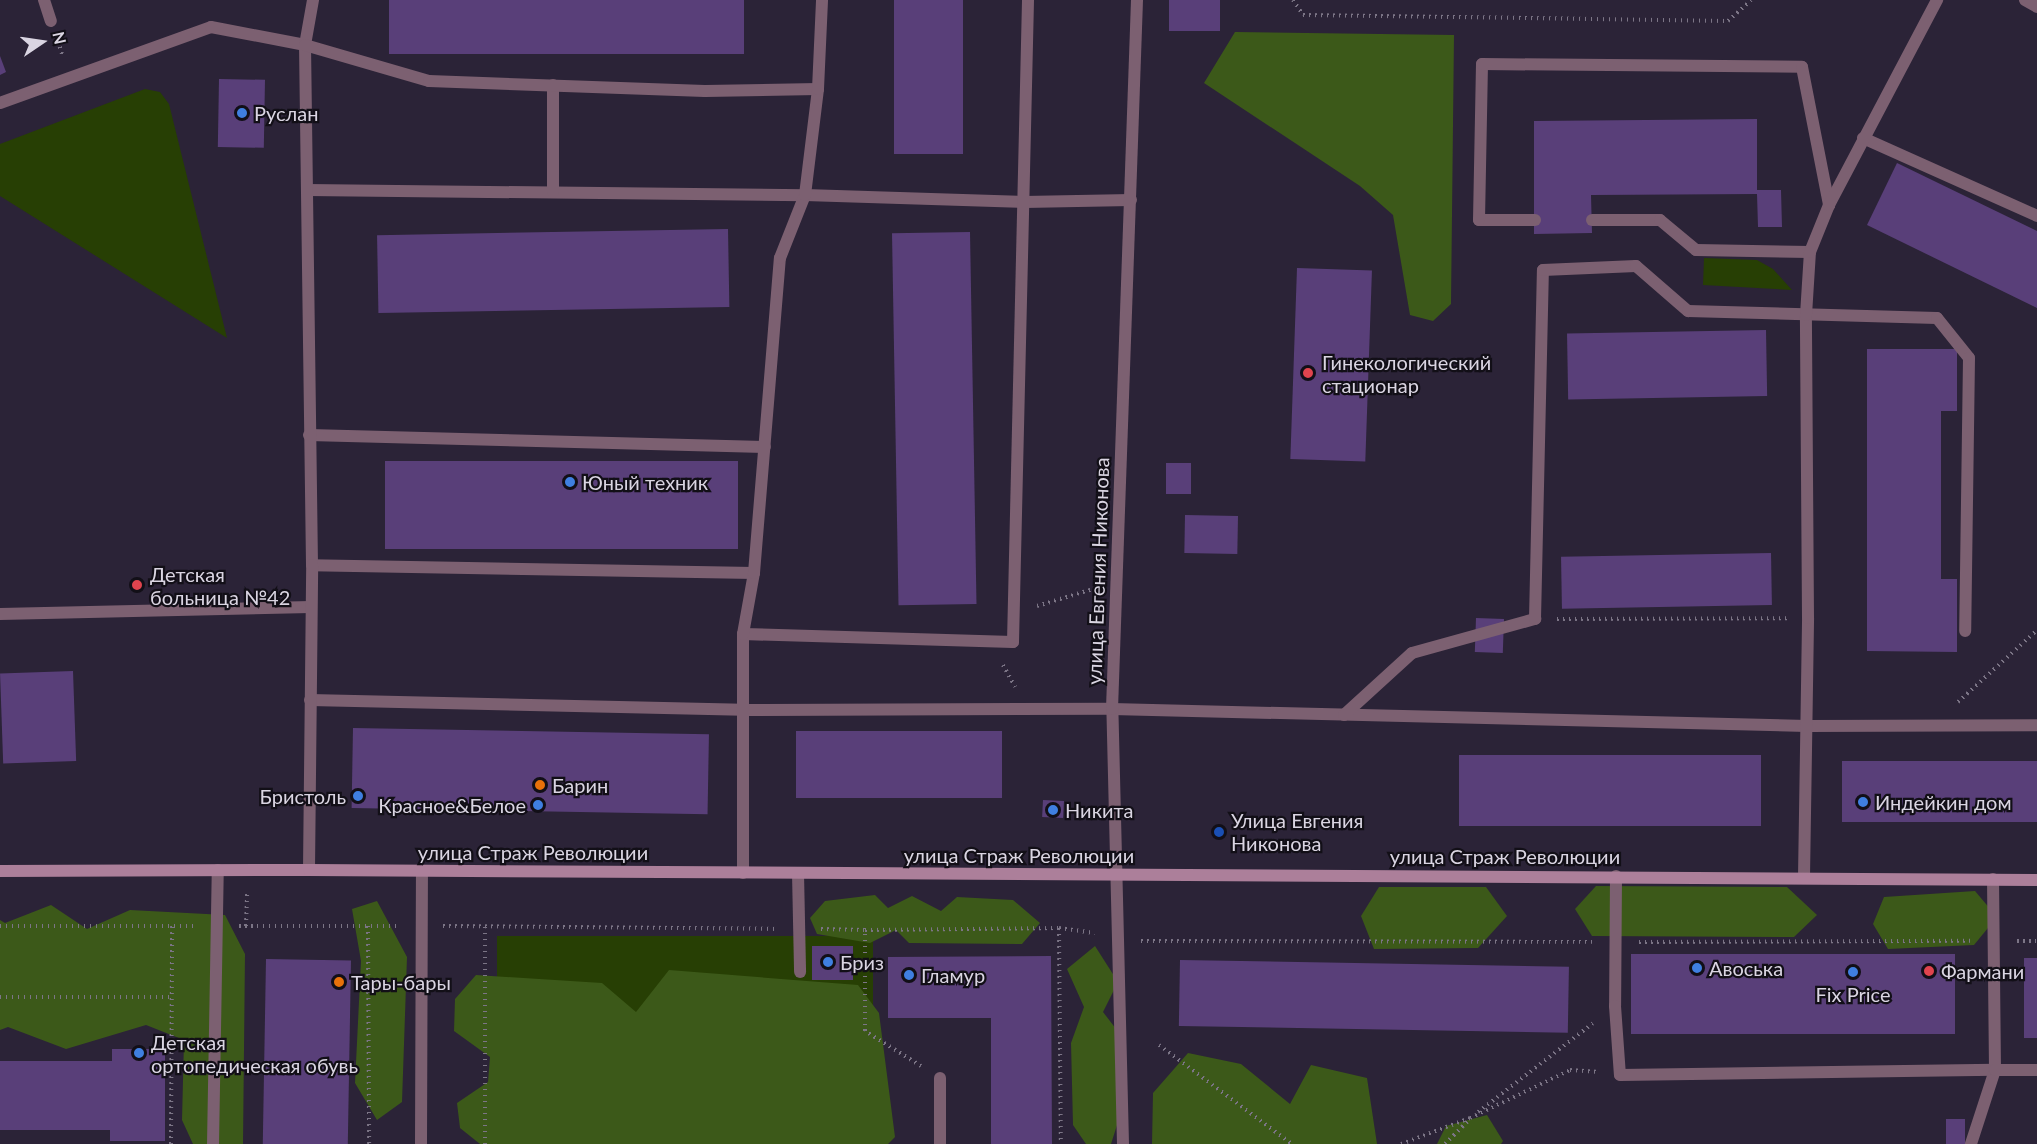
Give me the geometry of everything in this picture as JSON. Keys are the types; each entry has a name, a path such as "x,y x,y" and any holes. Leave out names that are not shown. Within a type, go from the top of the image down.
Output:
{"street":[{"path":"44,0 51,21"},
{"path":"309,870 312,565 305,45 313,0"},
{"path":"743,873 743,634 754,573 765,447 766,402 780,258 804,195 818,88 822,0"},
{"path":"743,634 1013,642 1028,0"},
{"name":"улица Евгения Никонова","path":"1123,1144 1114,875 1112,709 1137,0"},
{"path":"1804,877 1808,618 1806,315 1810,252 1829,206 1863,138 1937,0"},
{"path":"2025,0 2037,7"},
{"path":"0,103 211,27 305,45 429,81 705,91 818,88"},
{"path":"1535,220 1479,220 1482,64 1802,67 1829,206"},
{"path":"553,86 553,192"},
{"path":"1863,138 2037,216"},
{"path":"307,190 804,195 1024,202 1131,200"},
{"path":"1592,220 1660,220 1696,250 1810,252"},
{"path":"1344,715 1412,653 1535,619 1543,270 1636,266 1689,311 1936,318 1969,358 1965,631"},
{"path":"309,435 765,447"},
{"path":"312,565 754,573"},
{"path":"0,614 311,607"},
{"path":"310,700 742,710 1112,709 1807,726 2037,725"},
{"path":"213,1144 218,870"},
{"name":"улица Страж Революции","path":"0,871 309,870 2037,880"},
{"path":"421,1144 422,872"},
{"path":"798,873 800,972"},
{"path":"1616,876 1615,1006 1620,1074 2037,1070"},
{"path":"1971,1144 1995,1070 1993,879"},
{"path":"940,1078 940,1144"}],"path":[{"path":"1293,0 1303,15 1728,21 1751,0"},
{"path":"51,21 70,77"},
{"path":"1013,614 1117,581"},
{"path":"1535,619 1808,618"},
{"path":"1932,725 2037,630"},
{"path":"988,641 1028,709"},
{"path":"246,926 247,870"},
{"path":"171,1144 172,926"},
{"path":"368,926 369,1144"},
{"path":"423,926 866,930 1059,928 1146,942 2037,941"},
{"path":"485,926 485,1144"},
{"path":"1059,928 1061,1144"},
{"path":"866,930 865,1031 940,1078"},
{"path":"0,997 171,998"},
{"path":"1445,1144 1470,1118 1615,1006"},
{"path":"1159,1044 1292,1144"},
{"path":"1401,1144 1470,1118 1570,1070 1620,1074"}],"green space":[{"path":"1235,32 1454,35 1451,304 1433,321 1410,315 1393,215 1360,186 1204,83"},
{"path":"145,89 160,92 169,104 227,338 0,196 0,144"},
{"path":"1704,258 1757,260 1773,269 1792,290 1703,285"},
{"path":"1596,886 1787,887 1817,915 1794,937 1592,936 1575,909"},
{"path":"1379,887 1486,887 1507,916 1478,948 1374,949 1361,916"},
{"path":"1975,891 1997,917 1974,945 1888,949 1873,924 1884,897"},
{"path":"875,895 888,908 912,896 941,911 957,897 1013,900 1040,923 1022,944 909,943 896,930 870,943 817,934 810,918 825,901"},
{"path":"377,901 407,957 402,1102 377,1120 355,1083 361,961 352,909"},
{"path":"51,905 87,929 130,910 225,915 245,954 243,1144 193,1144 182,1120 184,1040 146,1025 66,1049 8,1027 0,1030 0,920 5,923"},
{"path":"497,936 873,936 873,1144 497,1144"},
{"path":"1095,946 1118,982 1103,1012 1120,1034 1118,1122 1111,1144 1086,1144 1073,1125 1071,1043 1084,1007 1067,969"},
{"path":"669,970 858,985 879,1013 895,1137 888,1144 480,1144 460,1128 457,1103 488,1082 490,1057 454,1031 455,999 476,975 602,983 636,1012"},
{"path":"1188,1053 1241,1064 1290,1104 1311,1065 1367,1078 1377,1144 1152,1144 1153,1093"},
{"path":"1487,1115 1503,1141 1501,1144 1437,1144 1446,1126"}],"building":[{"path":"389,0 744,0 744,54 389,54"},
{"path":"894,0 963,0 963,154 894,154"},
{"path":"1169,0 1220,0 1220,31 1169,31"},
{"path":"0,56 6,72 0,75"},
{"path":"219,79 265,80 264,148 218,147"},
{"path":"1757,119 1757,190 1781,190 1782,227 1758,227 1757,194 1591,195 1592,233 1534,234 1534,121"},
{"path":"1897,163 2037,231 2037,308 1867,225"},
{"path":"728,229 729,307 378,313 377,235"},
{"path":"970,232 976,604 899,605 892,233"},
{"path":"1297,268 1372,271 1365,462 1290,459"},
{"path":"1766,330 1767,396 1568,399 1567,333"},
{"path":"1867,349 1957,349 1957,411 1941,411 1941,579 1957,579 1957,652 1867,651"},
{"path":"385,461 738,461 738,549 385,549"},
{"path":"1166,463 1191,463 1191,494 1166,494"},
{"path":"1185,515 1238,516 1237,554 1184,553"},
{"path":"1771,553 1772,605 1562,609 1561,557"},
{"path":"1476,618 1504,619 1503,653 1475,652"},
{"path":"73,671 76,761 3,763 0,674"},
{"path":"353,728 709,734 708,814 352,808"},
{"path":"796,731 1002,731 1002,798 796,798"},
{"path":"1459,755 1761,755 1761,826 1459,826"},
{"path":"1842,761 2037,761 2037,822 1842,822"},
{"path":"1043,800 1064,801 1063,818 1042,817"},
{"path":"812,946 853,946 853,980 812,980"},
{"path":"1631,954 1955,954 1955,1034 1631,1034"},
{"path":"1051,956 1052,1144 991,1144 991,1018 888,1018 888,957"},
{"path":"2024,958 2037,958 2037,1038 2024,1038"},
{"path":"266,959 351,960 348,1144 263,1144"},
{"path":"1180,960 1569,967 1568,1033 1179,1026"},
{"path":"112,1049 165,1049 165,1141 110,1141 110,1130 0,1130 0,1061 112,1061"},
{"path":"1946,1119 1965,1119 1965,1144 1946,1144"}],"place":[{"name":"Руслан","path":"242,113"},
{"name":"Гинекологический стационар","path":"1308,373"},
{"name":"Юный техник","path":"570,482"},
{"name":"Детская больница №42","path":"137,585"},
{"name":"Барин","path":"540,785"},
{"name":"Бристоль","path":"358,796"},
{"name":"Индейкин дом","path":"1863,802"},
{"name":"Красное&Белое","path":"538,805"},
{"name":"Никита","path":"1053,810"},
{"name":"Улица Евгения Никонова","path":"1219,832"},
{"name":"Бриз","path":"828,962"},
{"name":"Авоська","path":"1697,968"},
{"name":"Фармани","path":"1929,971"},
{"name":"Fix Price","path":"1853,972"},
{"name":"Гламур","path":"909,975"},
{"name":"Тары-бары","path":"339,982"},
{"name":"Детская ортопедическая обувь","path":"139,1053"}]}
